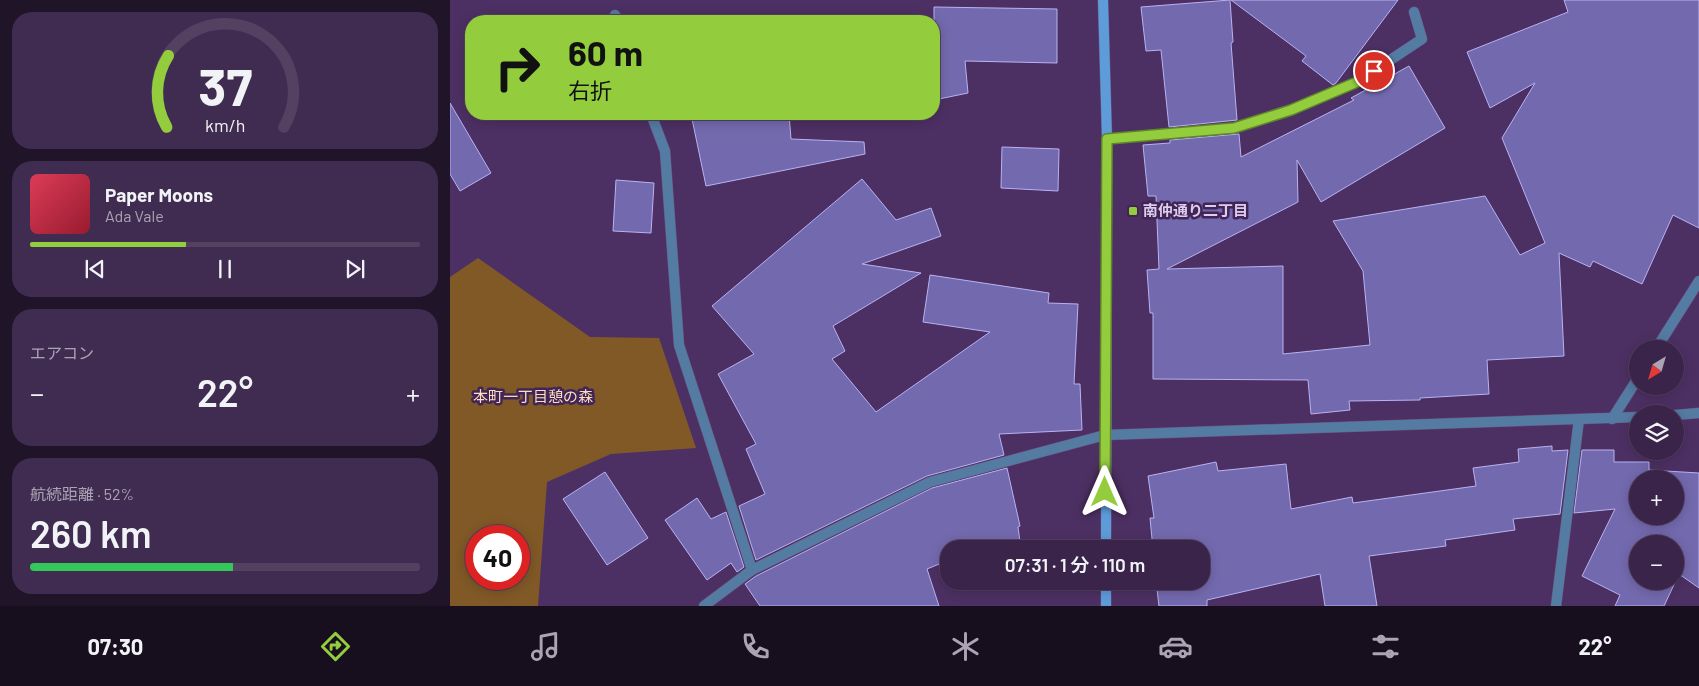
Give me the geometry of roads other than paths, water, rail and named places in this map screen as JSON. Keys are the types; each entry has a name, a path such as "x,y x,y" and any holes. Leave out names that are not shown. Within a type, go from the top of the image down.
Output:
{"street":[{"path":"1103,0 1107,139 1106,540"},
{"path":"1107,139 1234,128 1291,110 1357,82 1422,39 1414,12"},
{"path":"653,120 665,151 679,345 752,570"},
{"path":"1662,340 1699,281"},
{"path":"1612,419 1629,392"},
{"path":"1684,414 1699,413"},
{"path":"704,606 752,570 930,482 1105,435 1629,418"},
{"path":"1556,606 1579,419"},
{"path":"1106,590 1106,606"}],"place":[{"name":"南仲通り二丁目","path":"1133,211"}],"park label":[{"name":"本町一丁目憩の森","path":"533,397"}]}
